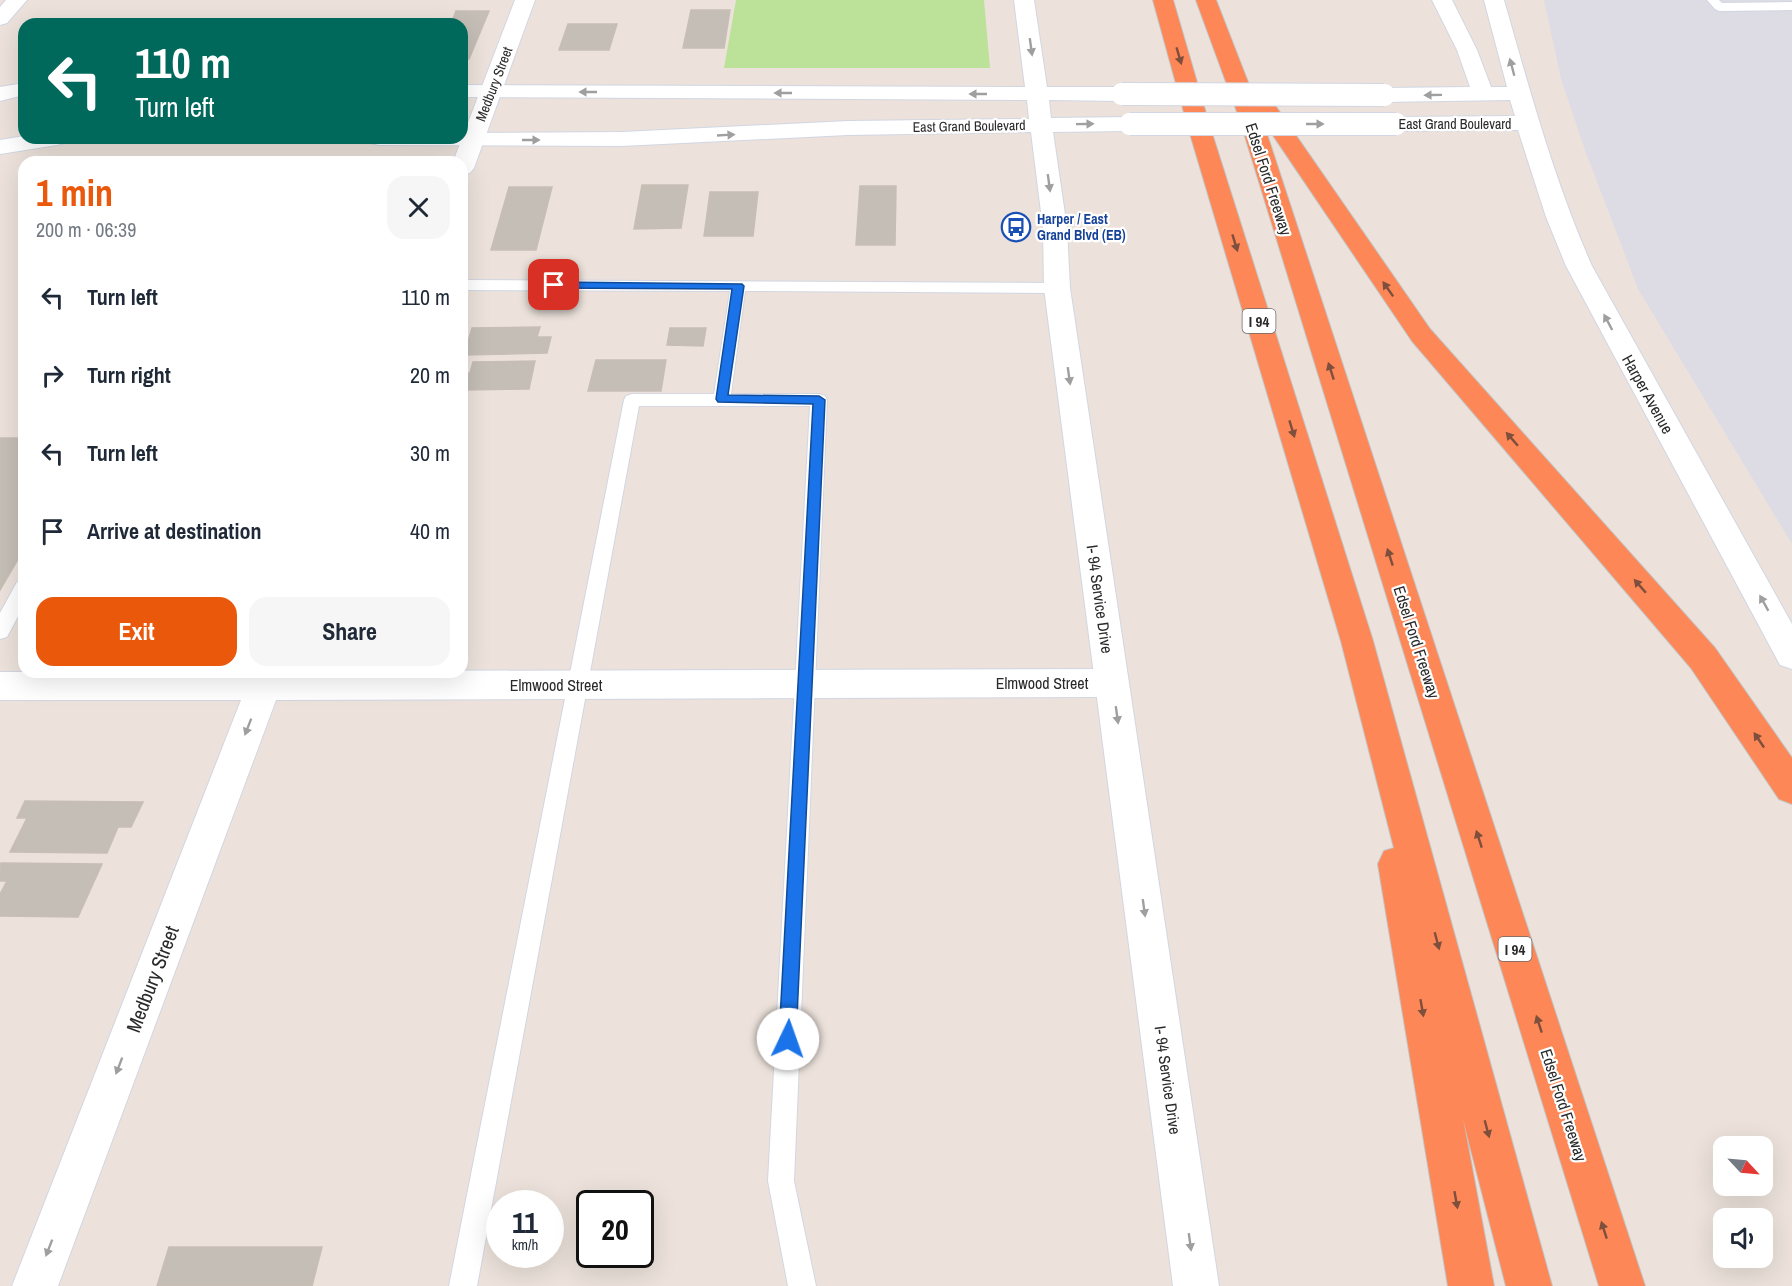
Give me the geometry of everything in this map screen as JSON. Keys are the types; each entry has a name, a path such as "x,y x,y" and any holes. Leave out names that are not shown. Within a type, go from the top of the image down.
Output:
{"highway":[{"name":"I 94","path":"1163,0 1199,127 1358,640 1529,1286"},
{"name":"Edsel Ford Freeway","path":"1206,0 1251,120 1622,1286"},
{"path":"1225,51 1284,133 1421,336 1703,658 1792,789"},
{"path":"1358,640 1471,1286"}],"street":[{"path":"1,17 17,0"},
{"name":"Medbury Street","path":"467,156 525,0"},
{"name":"I- 94 Service Drive","path":"1024,0 1055,228 1057,288 1196,1286"},
{"name":"East Grand Boulevard","path":"1442,0 1467,50 1482,94"},
{"name":"East Grand Boulevard","path":"468,91 1039,109 1130,124 1528,123 1494,0"},
{"name":"East Grand Boulevard","path":"468,140 656,138 848,128 1039,109 1122,94 1519,93"},
{"name":"Harper Avenue","path":"1528,123 1555,207 1580,266 1613,331 1792,654"},
{"path":"0,147 19,144"},
{"name":"Medbury Street","path":"35,1286 266,679"},
{"name":"Elmwood Street","path":"0,686 266,679 576,684 1112,683"}],"lane":[{"path":"1713,0 1719,7 1792,6"},
{"path":"468,285 1057,288"},
{"path":"722,399 738,286"},
{"path":"463,1286 632,400 722,399 819,400 781,1181 802,1286"},
{"path":"0,631 18,598"}],"shaded area":[{"path":"1544,0 1792,0 1792,544 1638,289 1586,153 1561,79"}],"green space":[{"path":"736,0 984,0 990,68 724,68"}],"building":[{"path":"691,10 730,10 724,48 683,48"},
{"path":"456,11 489,11 469,59 468,18 453,18"},
{"path":"568,24 617,24 609,50 559,50"},
{"path":"642,185 688,185 681,228 634,229"},
{"path":"860,186 896,186 895,245 856,245"},
{"path":"509,187 552,187 536,250 491,250"},
{"path":"710,192 758,192 753,236 704,236"},
{"path":"540,327 537,337 551,337 547,353 468,355 468,342 472,328"},
{"path":"670,328 706,328 703,346 667,345"},
{"path":"596,360 666,360 661,391 588,391"},
{"path":"535,361 529,389 468,390 468,373 470,373 473,362"},
{"path":"0,438 18,438 18,559 0,590"},
{"path":"25,801 143,802 131,827 118,827 107,853 10,852 27,818 17,818"},
{"path":"1,863 102,864 78,917 0,916 0,894 7,881 0,881"},
{"path":"169,1247 322,1247 312,1286 157,1286"}],"place":[{"name":"Harper / East Grand Blvd (EB)","path":"1016,227"}],"route":[{"path":"554,285 738,286 722,399 819,400 788,1039"}]}
